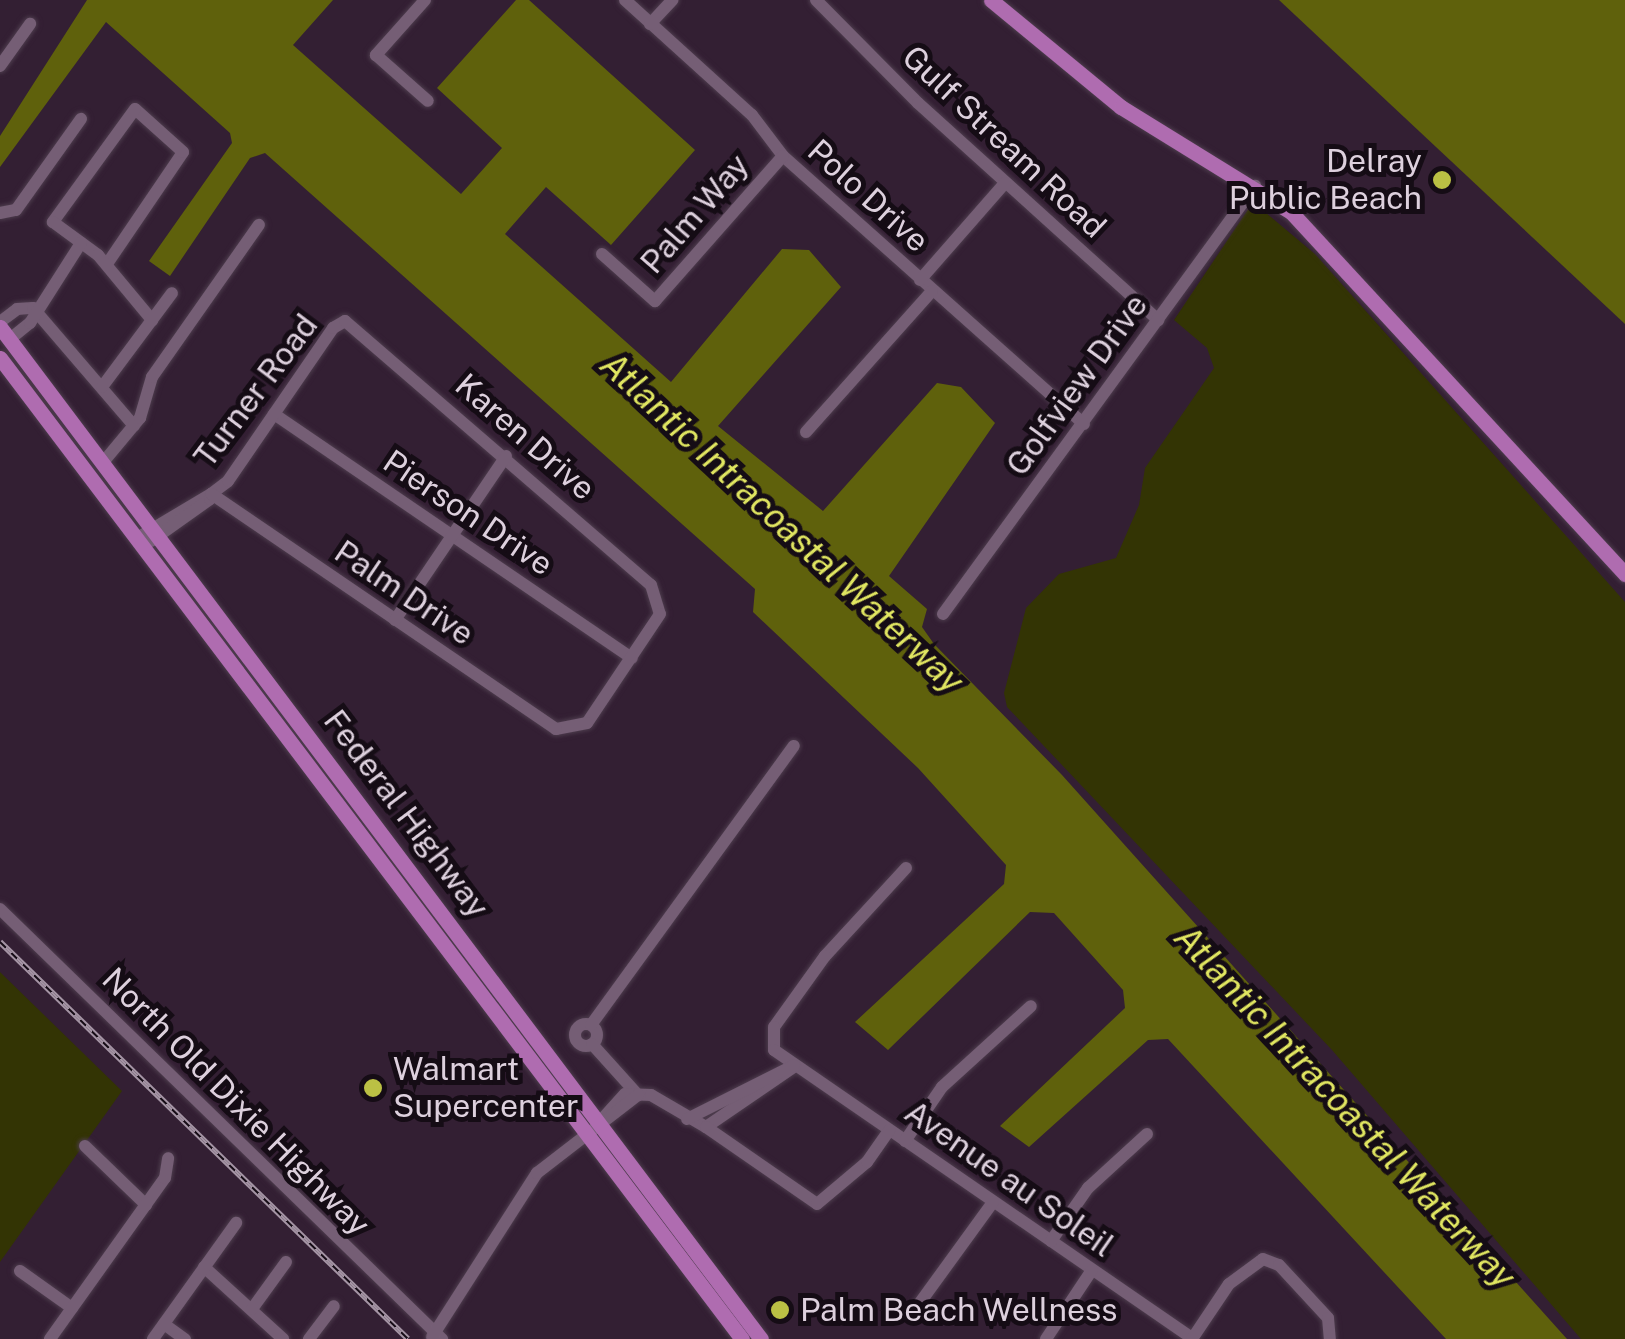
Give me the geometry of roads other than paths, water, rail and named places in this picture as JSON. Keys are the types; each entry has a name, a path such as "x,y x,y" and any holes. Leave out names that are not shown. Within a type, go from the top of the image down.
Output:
{"main road":[{"path":"991,0 1121,107 1255,186 1308,228 1625,574"},
{"name":"Federal Highway","path":"3,329 439,904 741,1338"},
{"name":"Federal Highway","path":"0,358 142,541 429,926 761,1339"},
{"path":"281,728 299,731 365,816 381,827"},
{"path":"366,841 386,855 418,900 439,904"},
{"path":"429,926 444,925 462,936"}],"street":[{"path":"425,0 376,55 428,100"},
{"name":"Polo Drive","path":"625,0 752,115 783,156 1084,424"},
{"path":"650,24 672,0"},
{"name":"Gulf Stream Road","path":"816,0 1005,183 1158,320"},
{"path":"0,66 30,24"},
{"path":"106,264 181,159 180,144 144,111 128,114 52,222 106,264 152,320"},
{"path":"0,213 16,210 81,120"},
{"name":"Palm Way","path":"602,254 655,301 783,156"},
{"path":"920,280 1005,183"},
{"name":"Golfview Drive","path":"944,614 1255,186"},
{"path":"105,460 134,426 152,377 258,225"},
{"path":"3,329 30,322 34,308 81,243"},
{"path":"806,432 932,290"},
{"path":"102,387 172,293"},
{"path":"34,308 134,426"},
{"path":"3,329 17,309 34,308"},
{"name":"Turner Road","path":"142,541 228,481 333,328 345,322"},
{"name":"Karen Drive","path":"345,322 506,456 651,585 660,601 658,620 632,658"},
{"name":"Pierson Drive","path":"274,414 632,658"},
{"path":"396,620 506,456"},
{"name":"Palm Drive","path":"211,494 551,726 569,731 587,722 632,658"},
{"path":"638,1095 592,1044 581,1046 574,1037 578,1026 591,1025 794,746"},
{"path":"796,1066 774,1050 774,1027 825,956 906,868"},
{"name":"North Old Dixie Highway","path":"0,909 433,1337"},
{"path":"905,1141 942,1087 1031,1006"},
{"path":"685,1120 796,1066"},
{"path":"706,1127 796,1066"},
{"name":"Avenue au Soleil","path":"796,1066 1192,1339 1229,1284 1262,1258 1279,1264 1328,1318 1330,1339"},
{"path":"433,1337 528,1183 626,1094 656,1097 685,1120 706,1127 817,1204 866,1162 889,1130"},
{"path":"1051,1241 1088,1188 1147,1134"},
{"path":"85,1146 146,1206"},
{"path":"50,1339 165,1178 168,1158"},
{"path":"920,1304 993,1202"},
{"path":"153,1339 236,1223"},
{"path":"252,1308 286,1262"},
{"path":"204,1268 284,1339"},
{"path":"20,1270 72,1308"},
{"path":"1046,1339 1092,1270"},
{"path":"310,1339 334,1306"},
{"path":"164,1324 185,1339"}],"water":[{"name":"Atlantic Intracoastal Waterway","path":"87,0 333,0 293,45 461,194 502,148 437,88 516,0 529,0 695,150 611,245 546,187 505,234 671,382 782,249 809,250 841,287 718,426 823,511 937,383 961,387 995,423 889,576 927,609 922,627 934,644 1062,775 1567,1339 1446,1339 1168,1039 1148,1040 1029,1147 1000,1126 1125,1008 1123,990 1054,913 1030,912 888,1050 855,1022 1004,884 1006,865 918,768 753,612 755,589 265,153 250,158 170,276 149,261 232,143 230,133 106,22 0,167 0,136"},
{"path":"1279,0 1625,0 1625,324"}],"railway":[{"path":"0,942 408,1339"}],"place":[{"name":"Delray Public Beach","path":"1442,180"},
{"name":"Walmart Supercenter","path":"373,1088"},
{"name":"Palm Beach Wellness","path":"780,1310"}]}
